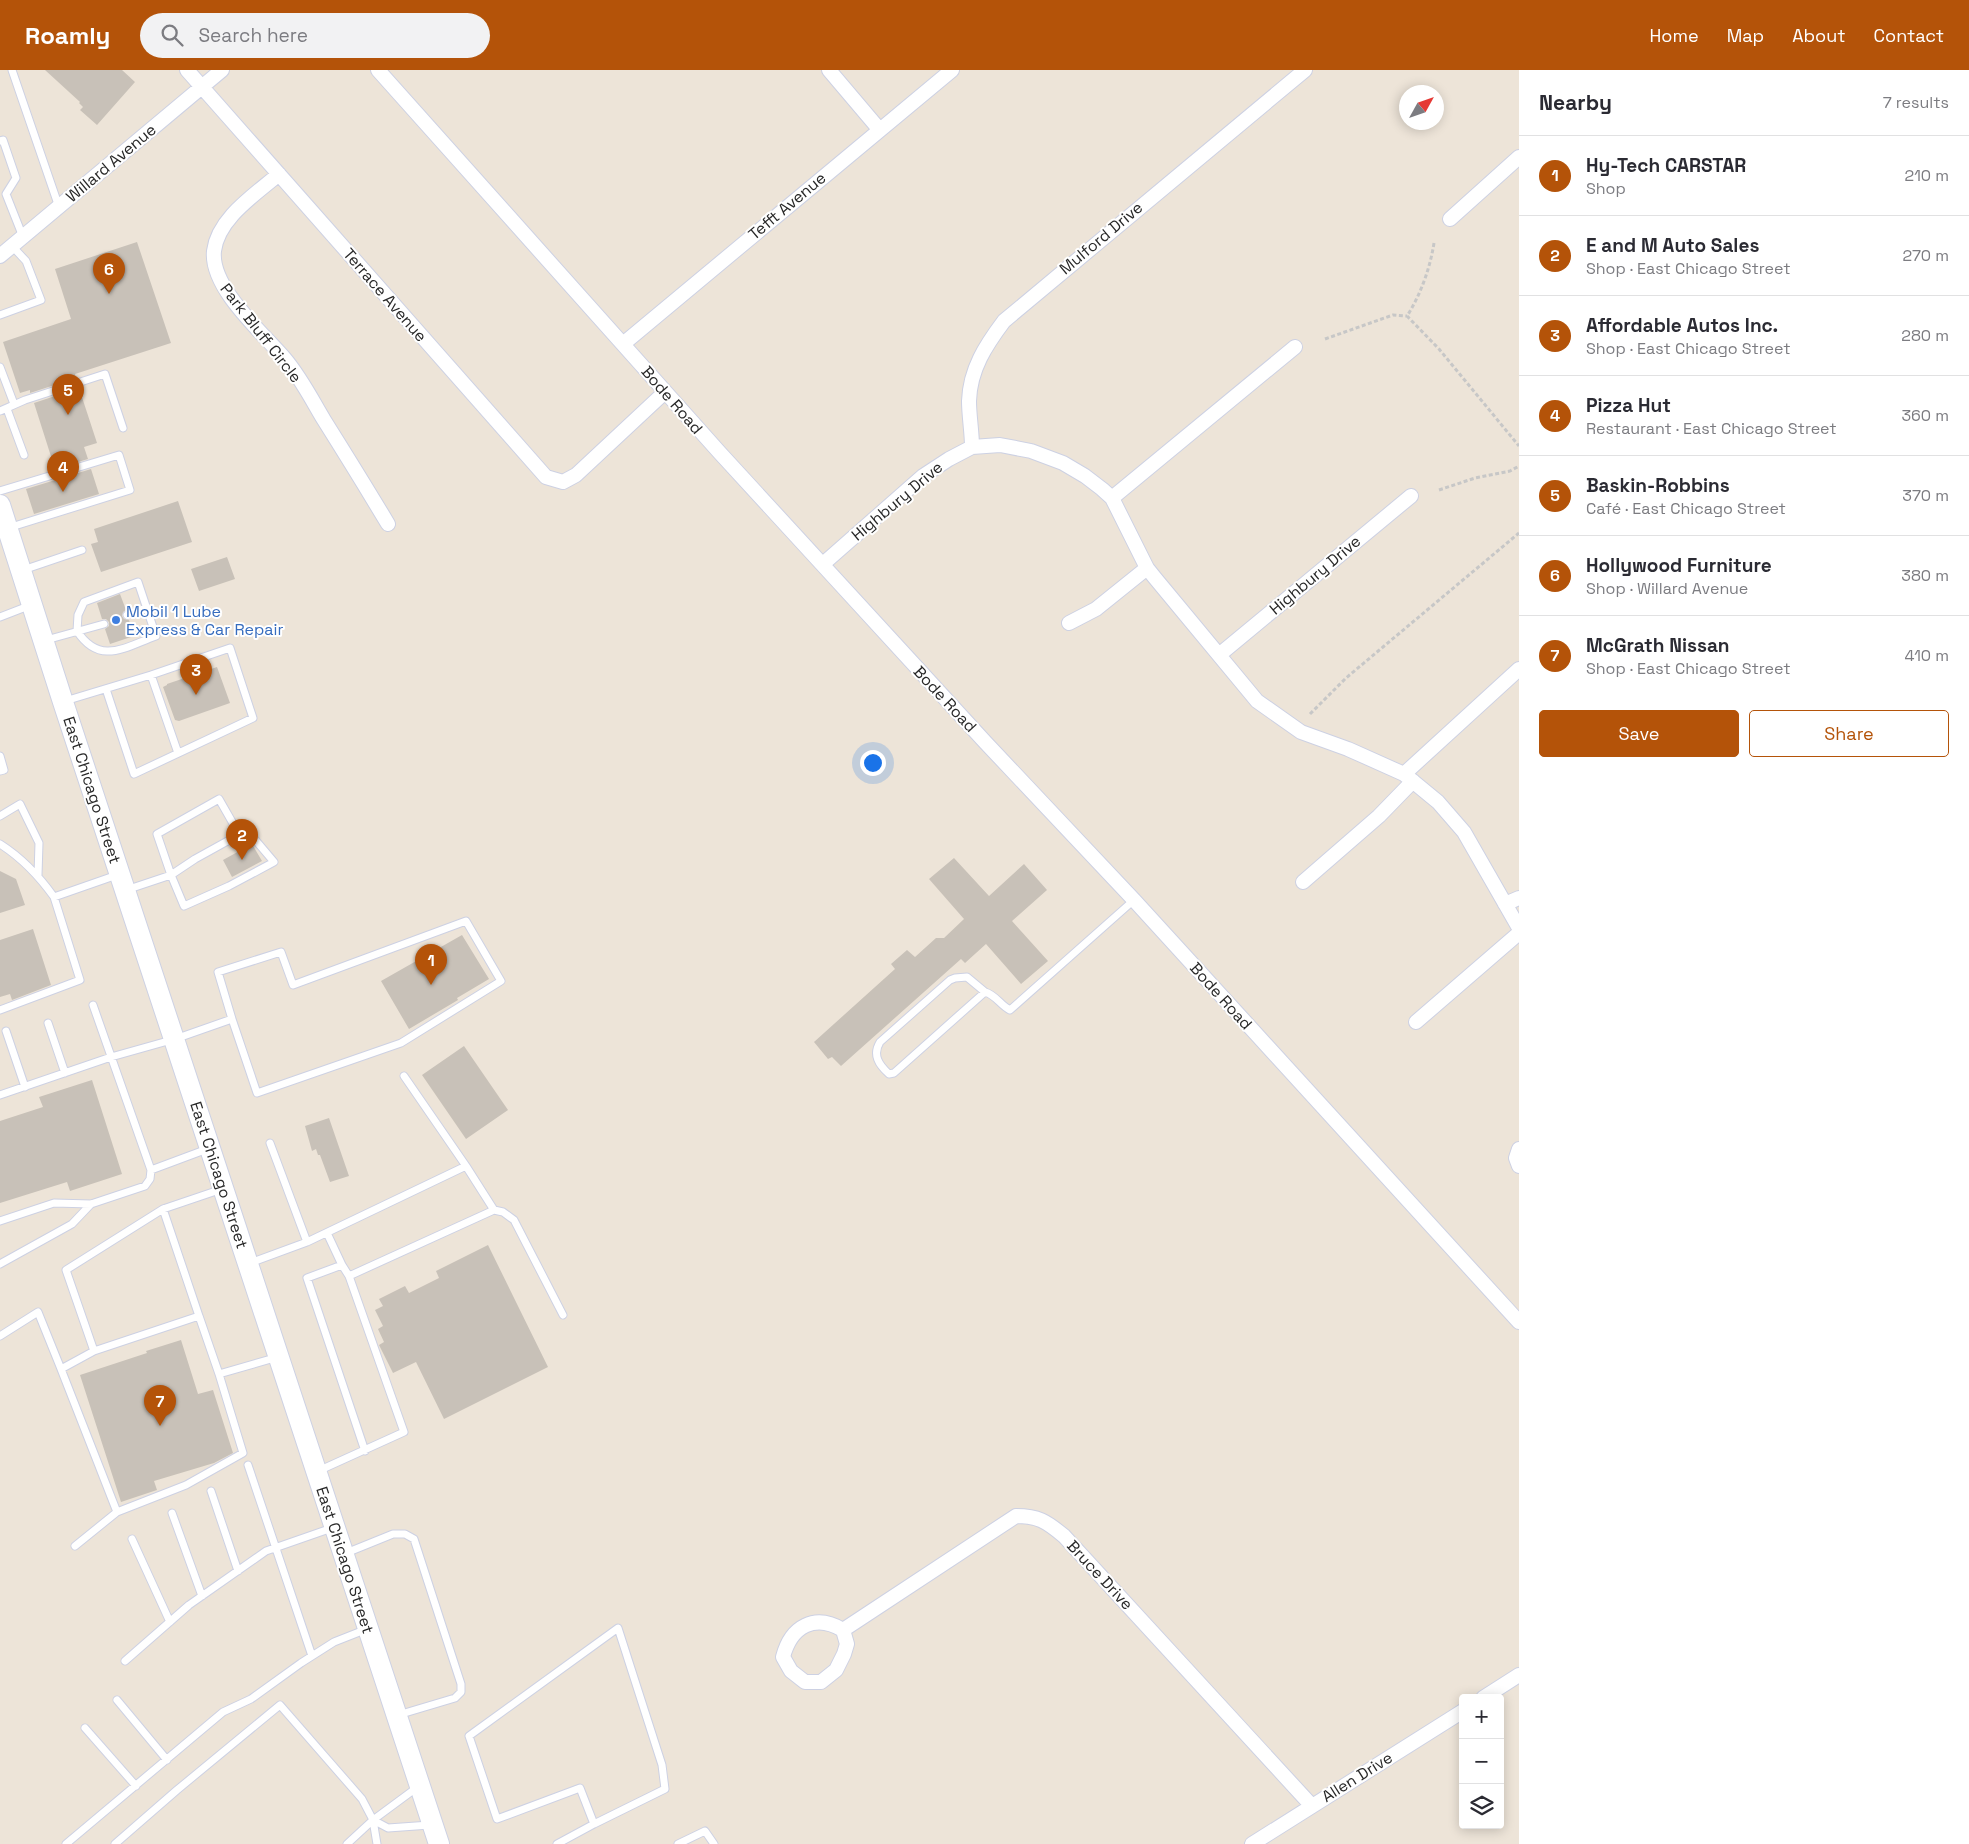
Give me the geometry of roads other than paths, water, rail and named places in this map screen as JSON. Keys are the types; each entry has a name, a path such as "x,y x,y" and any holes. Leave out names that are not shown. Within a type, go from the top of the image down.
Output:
{"main road":[{"name":"East Chicago Street","path":"0,505 62,702 175,1039 436,1835"}],"street":[{"name":"Terrace Avenue","path":"187,70 546,477 559,482 569,480 666,392"},
{"name":"Willard Avenue","path":"0,256 222,70"},
{"name":"Bode Road","path":"378,70 666,392 986,743 1134,900 1519,1322"},
{"path":"829,70 879,129"},
{"name":"Tefft Avenue","path":"623,344 952,70"},
{"name":"Mulford Drive","path":"972,447 969,401 973,371 988,342 1004,320 1304,70"},
{"path":"1450,219 1519,157"},
{"name":"Park Bluff Circle","path":"278,174 236,212 224,228 217,240 214,253 217,273 222,285 232,299 295,372 388,524"},
{"path":"1112,498 1295,347"},
{"name":"Highbury Drive","path":"823,564 923,476 972,447 1000,445 1039,454 1062,463 1085,476 1112,498 1147,568 1257,701 1301,732 1348,749 1409,778 1438,802 1464,832 1519,928"},
{"name":"Highbury Drive","path":"1219,655 1411,496"},
{"path":"1069,623 1096,609 1147,568"},
{"path":"1303,882 1379,816 1409,778 1519,669"},
{"path":"1505,904 1519,898"},
{"path":"1416,1022 1519,933"},
{"path":"1519,1149 1516,1158 1519,1166"},
{"name":"Bruce Drive","path":"844,1630 1002,1524 1016,1516 1034,1516 1050,1524 1064,1536 1312,1806"},
{"path":"831,1622 844,1630 847,1644 836,1670 821,1682 805,1682 791,1671 783,1657 786,1643 794,1633 809,1624 831,1622"},
{"path":"1489,1694 1519,1675"},
{"name":"Allen Drive","path":"1257,1842 1459,1714"}],"lane":[{"path":"12,70 59,207"},
{"path":"0,141 3,140 16,178 6,194 23,237"},
{"path":"0,316 41,300 26,260 12,246"},
{"path":"0,367 14,404"},
{"path":"24,456 3,410 14,404 106,374 123,428"},
{"path":"0,492 119,455 130,490 8,528"},
{"path":"20,570 82,550"},
{"path":"138,582 156,636 112,651 103,652 94,648 82,638 78,631 78,615 81,606 87,600 138,582"},
{"path":"0,617 32,605"},
{"path":"127,615 146,608"},
{"path":"43,641 104,624"},
{"path":"62,702 151,675 230,648 253,718 134,774 106,689"},
{"path":"151,675 178,753"},
{"path":"0,756 4,770 0,771"},
{"path":"54,897 123,882 170,875 239,834 251,835 274,862 229,886 184,906 170,875 157,834 219,799 239,834"},
{"path":"0,816 20,804 39,843 38,875"},
{"path":"0,844 12,851 38,875 54,897 80,980 0,1010"},
{"path":"985,992 894,1073 889,1074 878,1062 876,1051 880,1042 950,980 967,977 973,980 985,992 994,996 1010,1010 1134,900"},
{"path":"466,921 501,981 401,1043 257,1093 232,1019 218,972 281,952 293,985 466,921"},
{"path":"0,1221 54,1203 91,1204 145,1186 150,1179 151,1170 93,1006"},
{"path":"0,1095 111,1057 175,1039 232,1019"},
{"path":"48,1023 65,1073"},
{"path":"6,1031 25,1086"},
{"path":"404,1076 494,1210"},
{"path":"270,1142 307,1242"},
{"path":"151,1170 210,1148"},
{"path":"248,1264 307,1242 466,1166"},
{"path":"94,1351 66,1270 163,1209 224,1188"},
{"path":"0,1264 72,1224 91,1204"},
{"path":"74,1546 117,1512 186,1485 243,1453 219,1374 163,1209"},
{"path":"349,1276 494,1210 503,1212 514,1220 563,1315"},
{"path":"316,1472 404,1432 349,1276 342,1266 327,1233"},
{"path":"342,1266 307,1278 365,1451"},
{"path":"0,1336 38,1312 117,1512"},
{"path":"61,1369 94,1351 199,1316"},
{"path":"219,1374 278,1356"},
{"path":"248,1465 312,1656"},
{"path":"211,1491 238,1571"},
{"path":"172,1513 202,1596"},
{"path":"125,1661 202,1596 266,1552 335,1527"},
{"path":"343,1554 393,1534 405,1534 414,1539 461,1684 461,1692 455,1698 397,1715"},
{"path":"132,1539 170,1622"},
{"path":"66,1844 223,1712 251,1699 334,1642 368,1628"},
{"path":"557,1844 665,1789 662,1765 618,1628 469,1736 497,1819 580,1788 594,1824"},
{"path":"117,1700 167,1760"},
{"path":"115,1844 280,1705 362,1799 373,1820 378,1844"},
{"path":"85,1728 136,1786"},
{"path":"347,1844 373,1820 420,1786"},
{"path":"373,1820 388,1828 436,1835"},
{"path":"678,1844 705,1831 714,1844"}],"place":[{"name":"Hollywood Furniture","path":"109,294"},
{"name":"Baskin-Robbins","path":"68,415"},
{"name":"Pizza Hut","path":"63,492"},
{"name":"Mobil 1 Lube Express & Car Repair","path":"116,620"},
{"name":"Affordable Autos Inc.","path":"196,695"},
{"name":"E and M Auto Sales","path":"242,860"},
{"name":"Hy-Tech CARSTAR","path":"431,985"},
{"name":"McGrath Nissan","path":"160,1426"}]}
